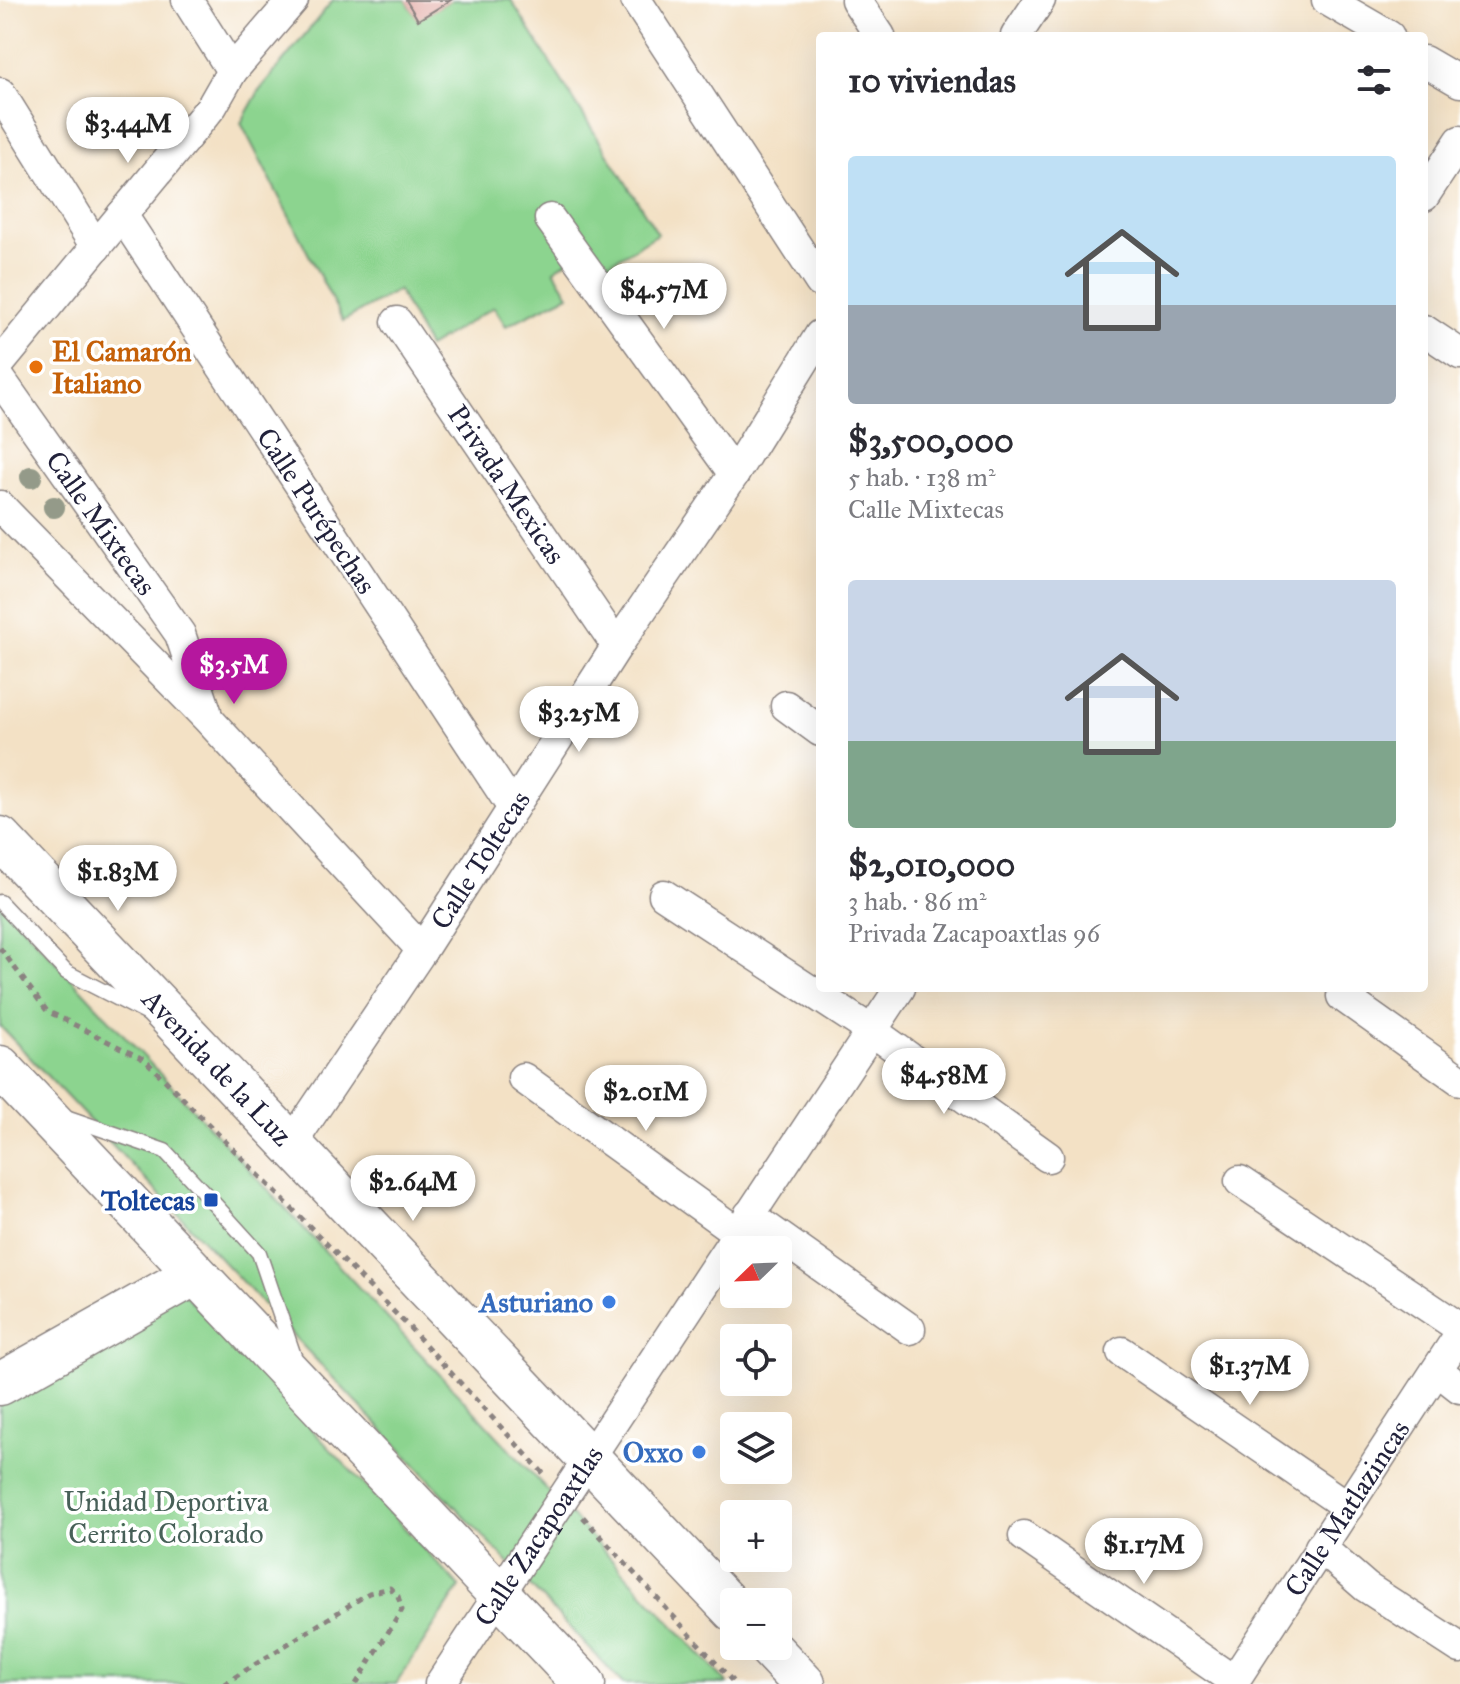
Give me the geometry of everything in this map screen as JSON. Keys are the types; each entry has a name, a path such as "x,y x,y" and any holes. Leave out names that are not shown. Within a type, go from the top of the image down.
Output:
{"main road":[{"name":"Avenida de la Luz","path":"0,838 720,1596"},
{"path":"0,1067 584,1684"},
{"path":"2,1380 195,1274"},
{"path":"781,1660 804,1684"}],"street":[{"path":"187,0 232,71"},
{"path":"0,363 212,106 232,71 293,0"},
{"path":"636,0 816,276"},
{"path":"856,0 877,32"},
{"path":"1019,32 1040,0"},
{"path":"1327,0 1382,32"},
{"path":"1428,63 1460,82"},
{"path":"0,93 96,247"},
{"path":"1428,190 1460,141"},
{"name":"Calle Purépechas","path":"122,215 513,808"},
{"path":"550,219 734,474"},
{"name":"Privada Mexicas","path":"397,322 617,646"},
{"path":"1428,333 1460,354"},
{"name":"Calle Toltecas","path":"292,1143 422,950 617,646 734,474 816,341"},
{"name":"Calle Mixtecas","path":"0,379 180,634 208,719"},
{"name":"Calle Mixtecas","path":"0,506 208,719 422,950"},
{"path":"786,706 816,728"},
{"path":"664,895 872,1031 1048,1157"},
{"name":"Calle Zacapoaxtlas","path":"440,1684 897,992"},
{"path":"1342,996 1460,1080"},
{"path":"523,1078 743,1224 910,1329"},
{"path":"1240,1181 1460,1331"},
{"name":"Calle Matlazincas","path":"1233,1683 1348,1507 1448,1379 1460,1331"},
{"path":"1122,1352 1348,1507"},
{"path":"1024,1536 1233,1683"},
{"path":"1320,1547 1366,1587 1460,1648"}],"lane":[{"path":"0,902 66,972 189,1035"},
{"path":"39,1108 165,1151 202,1190 259,1253 305,1390"}],"path":[{"path":"0,948 47,1011 145,1060 409,1327 735,1684"},
{"path":"224,1684 369,1593 390,1588 398,1596 402,1610 356,1684"}],"green space":[{"path":"333,0 406,0 418,19 451,0 511,0 658,234 585,278 572,258 554,270 569,295 506,326 494,307 428,347 398,290 343,321 241,123 259,91"},
{"path":"0,902 728,1684 623,1684 0,1026"},
{"name":"Unidad Deportiva Cerrito Colorado","path":"179,1288 460,1587 396,1684 0,1684 0,1391"}],"building":[{"path":"406,0 451,0 418,20"}],"place":[{"name":"El Camarón Italiano","path":"36,367"},
{"name":"Toltecas","path":"211,1200"},
{"name":"Asturiano","path":"609,1302"},
{"name":"Oxxo","path":"699,1452"}]}
